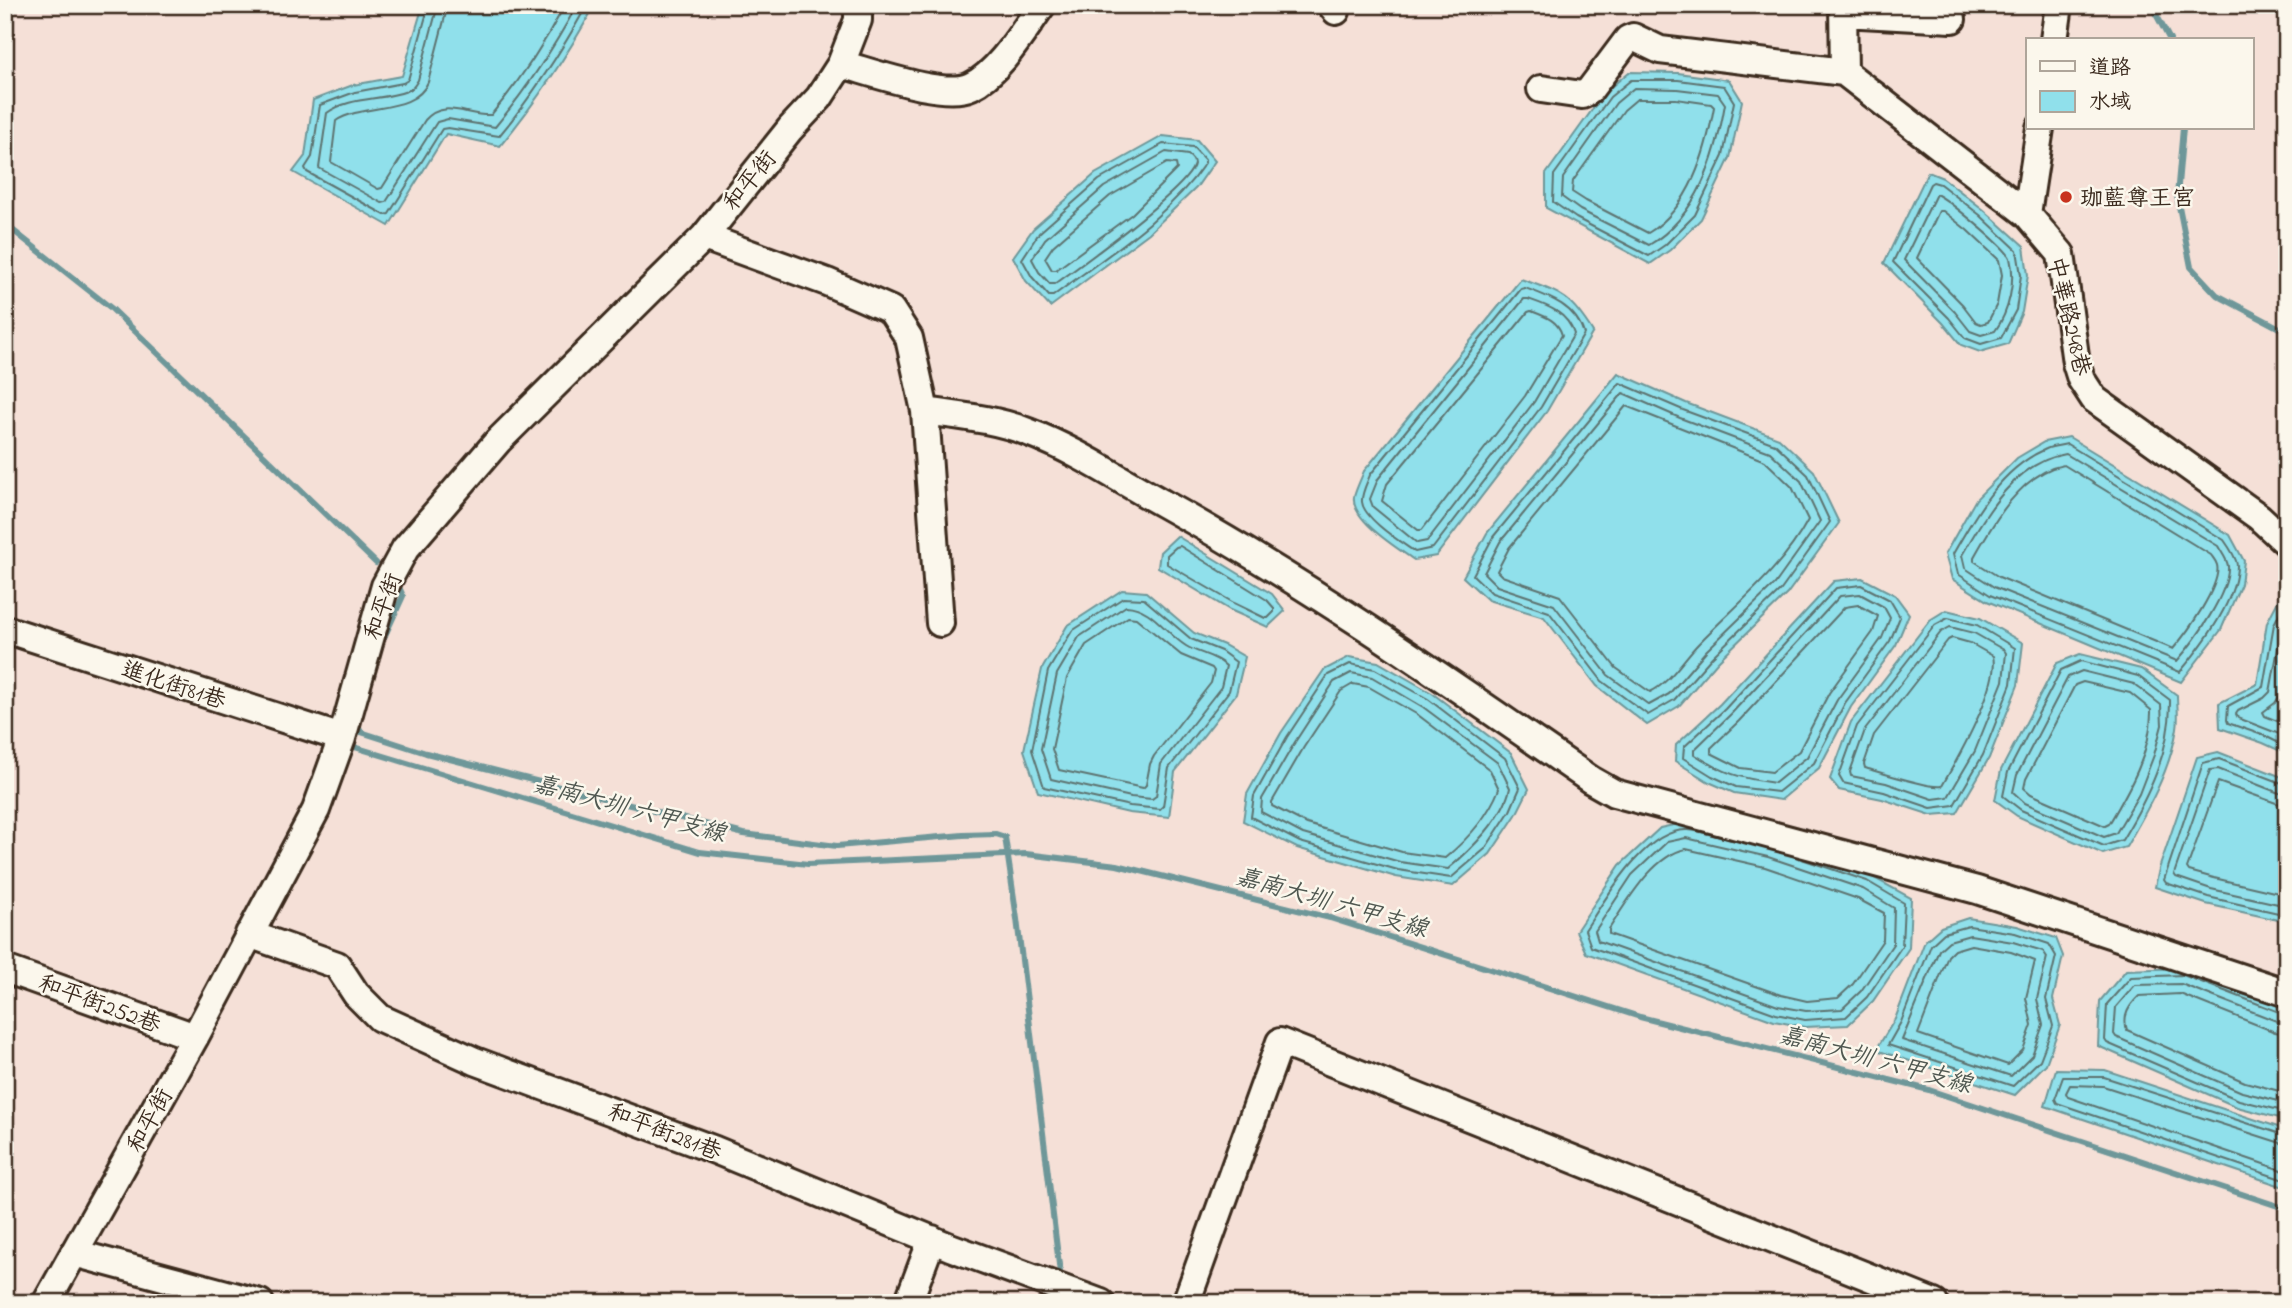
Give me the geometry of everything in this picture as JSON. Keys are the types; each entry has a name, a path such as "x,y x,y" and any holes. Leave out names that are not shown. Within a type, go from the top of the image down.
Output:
{"street":[{"name":"和平街","path":"46,1303 195,1037 316,810 342,738 384,586 405,549 498,442 704,237 790,129 819,98 841,64 858,20 858,5"},
{"path":"841,64 933,88 960,90 974,85 994,68 1042,5"},
{"path":"2054,38 2059,5"},
{"path":"1541,89 1582,95 1589,91 1628,39 1633,37 1660,50 1844,72 1843,9 1952,19"},
{"name":"中華路248巷","path":"1844,72 2026,214 2061,254 2076,363 2081,379 2094,399 2259,517 2287,543"},
{"path":"2026,214 2040,130"},
{"path":"704,237 827,282 891,310 909,338 925,411 940,623"},
{"path":"925,411 994,421 1029,432 1068,451 1228,540 1359,623 1614,793 1977,890 2287,993"},
{"name":"進化街81巷","path":"5,629 342,738"},
{"name":"和平街281巷","path":"249,934 337,965 356,994 380,1018 427,1040 715,1150 932,1239 1101,1303"},
{"name":"和平街252巷","path":"5,969 195,1037"},
{"path":"1186,1303 1280,1042 1934,1303"},
{"path":"908,1303 932,1239"},
{"path":"74,1253 260,1303"}],"water":[{"path":"423,5 595,5 551,78 500,146 446,134 389,226 293,172 305,156 313,100 353,85 402,76"},
{"path":"1629,72 1678,73 1729,80 1742,101 1730,158 1701,219 1670,250 1650,264 1546,208 1546,174 1605,92"},
{"path":"1163,136 1197,140 1215,161 1196,188 1149,233 1050,307 1026,281 1013,257 1033,229 1095,174"},
{"path":"1928,172 1943,178 2024,246 2028,275 2022,312 2008,344 1980,352 1961,345 1884,263"},
{"path":"1521,279 1546,288 1570,302 1593,332 1547,411 1436,556 1414,560 1367,524 1355,506 1356,491 1364,471"},
{"path":"1618,373 1686,403 1779,438 1814,471 1839,523 1787,594 1717,662 1679,706 1647,725 1597,686 1544,617 1488,600 1463,577 1487,533"},
{"path":"2069,437 2230,535 2244,561 2241,584 2221,630 2181,682 1987,601 1952,579 1945,554 1976,499 2017,458 2044,442"},
{"path":"1177,536 1272,594 1285,611 1268,627 1230,610 1158,567 1160,552"},
{"path":"1862,578 1895,595 1909,614 1896,645 1851,707 1819,768 1781,800 1734,793 1709,782 1675,761 1676,745 1720,704 1834,581"},
{"path":"2287,584 2287,754 2220,728 2219,703 2257,684 2267,622"},
{"path":"1122,590 1146,592 1194,633 1245,657 1236,694 1175,772 1169,817 1129,813 1038,792 1024,750 1042,669 1067,626"},
{"path":"1946,610 1980,618 2023,643 2018,685 1989,758 1957,813 1931,815 1882,799 1839,790 1830,779 1851,722 1930,620"},
{"path":"2080,654 2141,669 2177,695 2178,724 2174,744 2157,789 2126,847 2103,854 2017,816 1995,800 2001,770 2057,663"},
{"path":"1349,657 1378,662 1432,693 1511,753 1529,789 1516,815 1490,854 1453,886 1396,877 1297,848 1243,821 1247,794 1281,733 1324,670"},
{"path":"2218,752 2287,779 2287,922 2206,904 2155,887 2197,757"},
{"path":"1687,822 1869,875 1911,898 1909,948 1873,1001 1848,1025 1805,1027 1774,1021 1586,953 1576,931 1620,865 1660,828"},
{"path":"1968,918 2017,926 2056,938 2063,956 2053,999 2060,1025 2046,1064 2015,1095 1876,1050 1895,1019 1925,941 1941,927"},
{"path":"2184,968 2287,1009 2287,1120 2237,1107 2098,1046 2100,1001 2126,970"},
{"path":"2056,1069 2105,1070 2287,1130 2287,1188 2045,1106"}],"waterway":[{"path":"2151,5 2169,38"},
{"path":"2183,130 2177,196 2191,267 2217,295 2287,332"},
{"path":"5,224 111,308 376,563"},
{"path":"381,644 403,596 398,585"},
{"path":"356,720 361,732 426,753 744,834 837,846 963,835 996,834 1005,837 1061,1281"},
{"name":"嘉南大圳 六甲支線","path":"348,745 700,852 808,864 1026,854 1117,865 1330,918 1640,1017 1929,1090 2287,1209"}],"place":[{"name":"珈藍尊王宮","path":"2066,197"}]}
